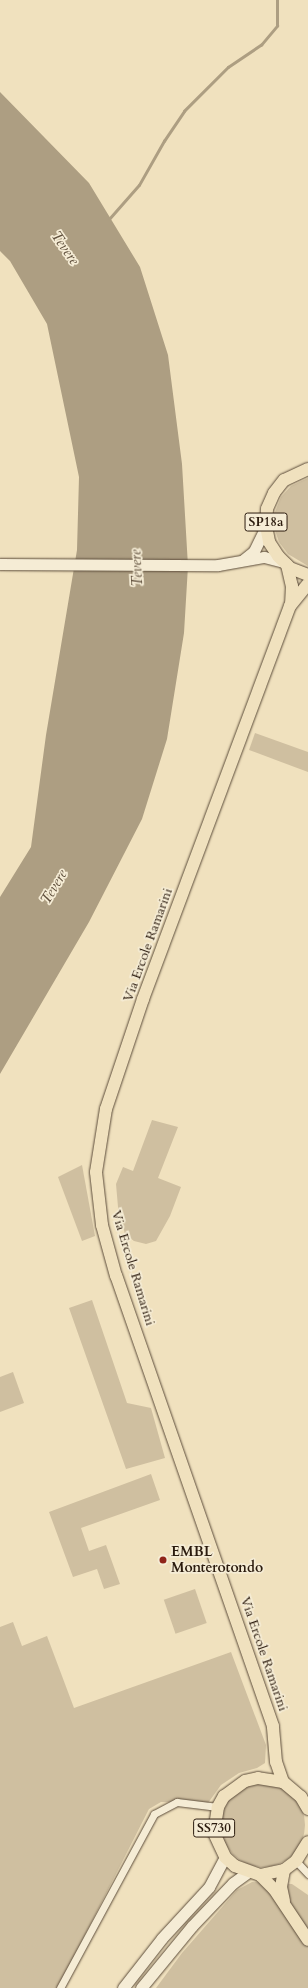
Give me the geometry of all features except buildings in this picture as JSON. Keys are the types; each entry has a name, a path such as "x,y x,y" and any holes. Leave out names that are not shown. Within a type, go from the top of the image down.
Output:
{"main road":[{"name":"SP18a","path":"285,563 269,542 266,526 267,509 274,493 284,480 308,469"},
{"path":"243,560 254,551 266,526"},
{"name":"SP18a","path":"0,564 38,563 206,566 264,557 285,563 308,575"},
{"name":"Via Ercole Ramarini","path":"283,1782 275,1758 276,1738 274,1726 114,1269 102,1225 96,1172 106,1109 143,999 290,606 292,586 285,563"},
{"name":"Via Ercole Ramarini","path":"290,606 308,584"},
{"path":"258,1778 275,1758"},
{"name":"SS730","path":"308,1808 302,1797 283,1782 258,1778 234,1787 218,1807 214,1833 225,1857 235,1866 247,1873 260,1875 284,1870 296,1861 308,1842"},
{"name":"SS730","path":"122,1988 162,1938 209,1887 225,1857"},
{"path":"284,1870 281,1887 286,1907"},
{"path":"141,1988 192,1926 233,1883 247,1873"},
{"path":"260,1875 274,1889 308,1940"}],"street":[{"path":"60,1988 154,1814 176,1802 218,1807"},
{"path":"296,1861 308,1874"}],"shaded area":[{"path":"308,478 308,566 288,554 279,542 274,527 275,512 281,497 291,486"},
{"path":"255,733 308,752 308,772 249,750"},
{"path":"152,1120 178,1127 158,1178 181,1187 170,1216 156,1241 146,1244 134,1241 125,1234 118,1207 116,1184 123,1167 133,1171"},
{"path":"82,1165 95,1236 82,1241 58,1177"},
{"path":"92,1300 127,1403 151,1408 165,1458 126,1469 69,1308"},
{"path":"13,1372 24,1403 0,1412 0,1377"},
{"path":"151,1474 160,1500 81,1528 89,1551 106,1545 120,1584 104,1589 97,1569 73,1577 49,1512"},
{"path":"195,1589 207,1623 176,1634 164,1600"},
{"path":"13,1622 22,1646 47,1636 74,1708 231,1652 266,1745 265,1763 257,1768 239,1773 221,1785 208,1803 161,1802 149,1809 58,1988 0,1988 0,1627"},
{"path":"255,1783 271,1783 287,1790 298,1801 305,1817 305,1833 302,1841 293,1855 287,1860 271,1867 255,1867 239,1860 228,1849 221,1833 221,1817 228,1801 239,1790"},
{"path":"252,1882 292,1884 308,1895 308,1988 156,1988 182,1953 237,1890"}],"water":[{"name":"Tevere","path":"0,92 89,183 140,267 168,355 182,464 188,566 184,633 167,739 142,819 89,922 0,1074 0,897 31,847 46,735 77,550 79,477 47,324 10,261 0,251"}],"waterway":[{"path":"109,219 139,185 164,141 184,111 228,67 261,45 277,26 277,0"}],"place":[{"name":"EMBL Monterotondo","path":"163,1560"}]}
